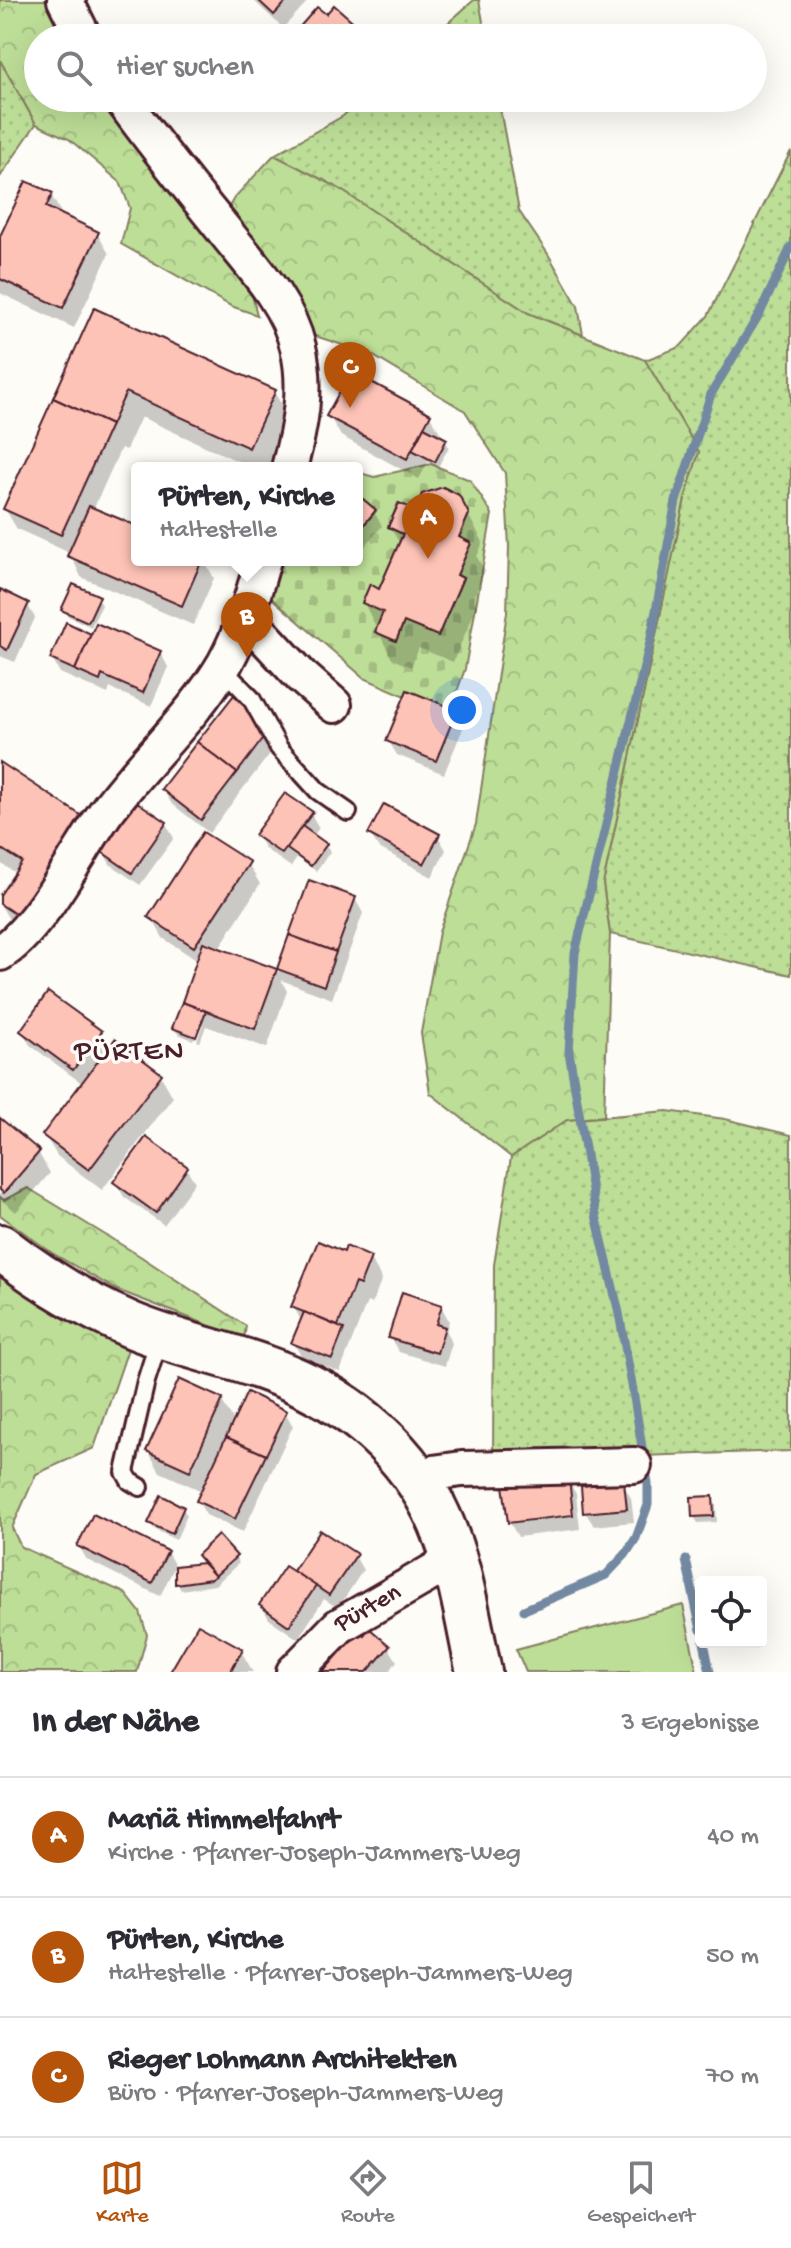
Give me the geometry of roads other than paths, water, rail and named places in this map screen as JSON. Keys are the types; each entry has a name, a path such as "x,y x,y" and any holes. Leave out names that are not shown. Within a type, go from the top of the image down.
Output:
{"main road":[{"path":"0,1247 54,1286 81,1301 161,1336 271,1370 315,1389 378,1432 418,1479 435,1510 455,1559 479,1672"}],"street":[{"path":"65,0 77,24"},
{"path":"132,112 267,285 292,327 303,386 302,408 290,462"},
{"path":"0,953 30,926 107,811 197,704 222,668 246,617 261,566"},
{"path":"246,617 301,676 334,705"},
{"path":"418,1479 433,1473 462,1469 634,1465"},
{"name":"Pürten","path":"294,1672 339,1626 455,1559"}],"lane":[{"path":"222,668 251,698 279,748 318,791 348,812"},
{"path":"140,1487 130,1481 125,1472 146,1381 161,1336"}],"waterway":[{"path":"524,1610 606,1575 636,1538 648,1505 648,1484 632,1385 596,1215 569,1052 575,953 651,638 676,501 711,394 760,313 791,247"},
{"path":"686,1560 695,1602"},
{"path":"705,1648 710,1672"}],"place":[{"name":"Rieger Lohmann Architekten","path":"350,408"},
{"name":"Mariä Himmelfahrt","path":"428,559"},
{"name":"Pürten, Kirche","path":"247,658"}],"district":[{"name":"PÜRTEN","path":"130,1053"}]}
